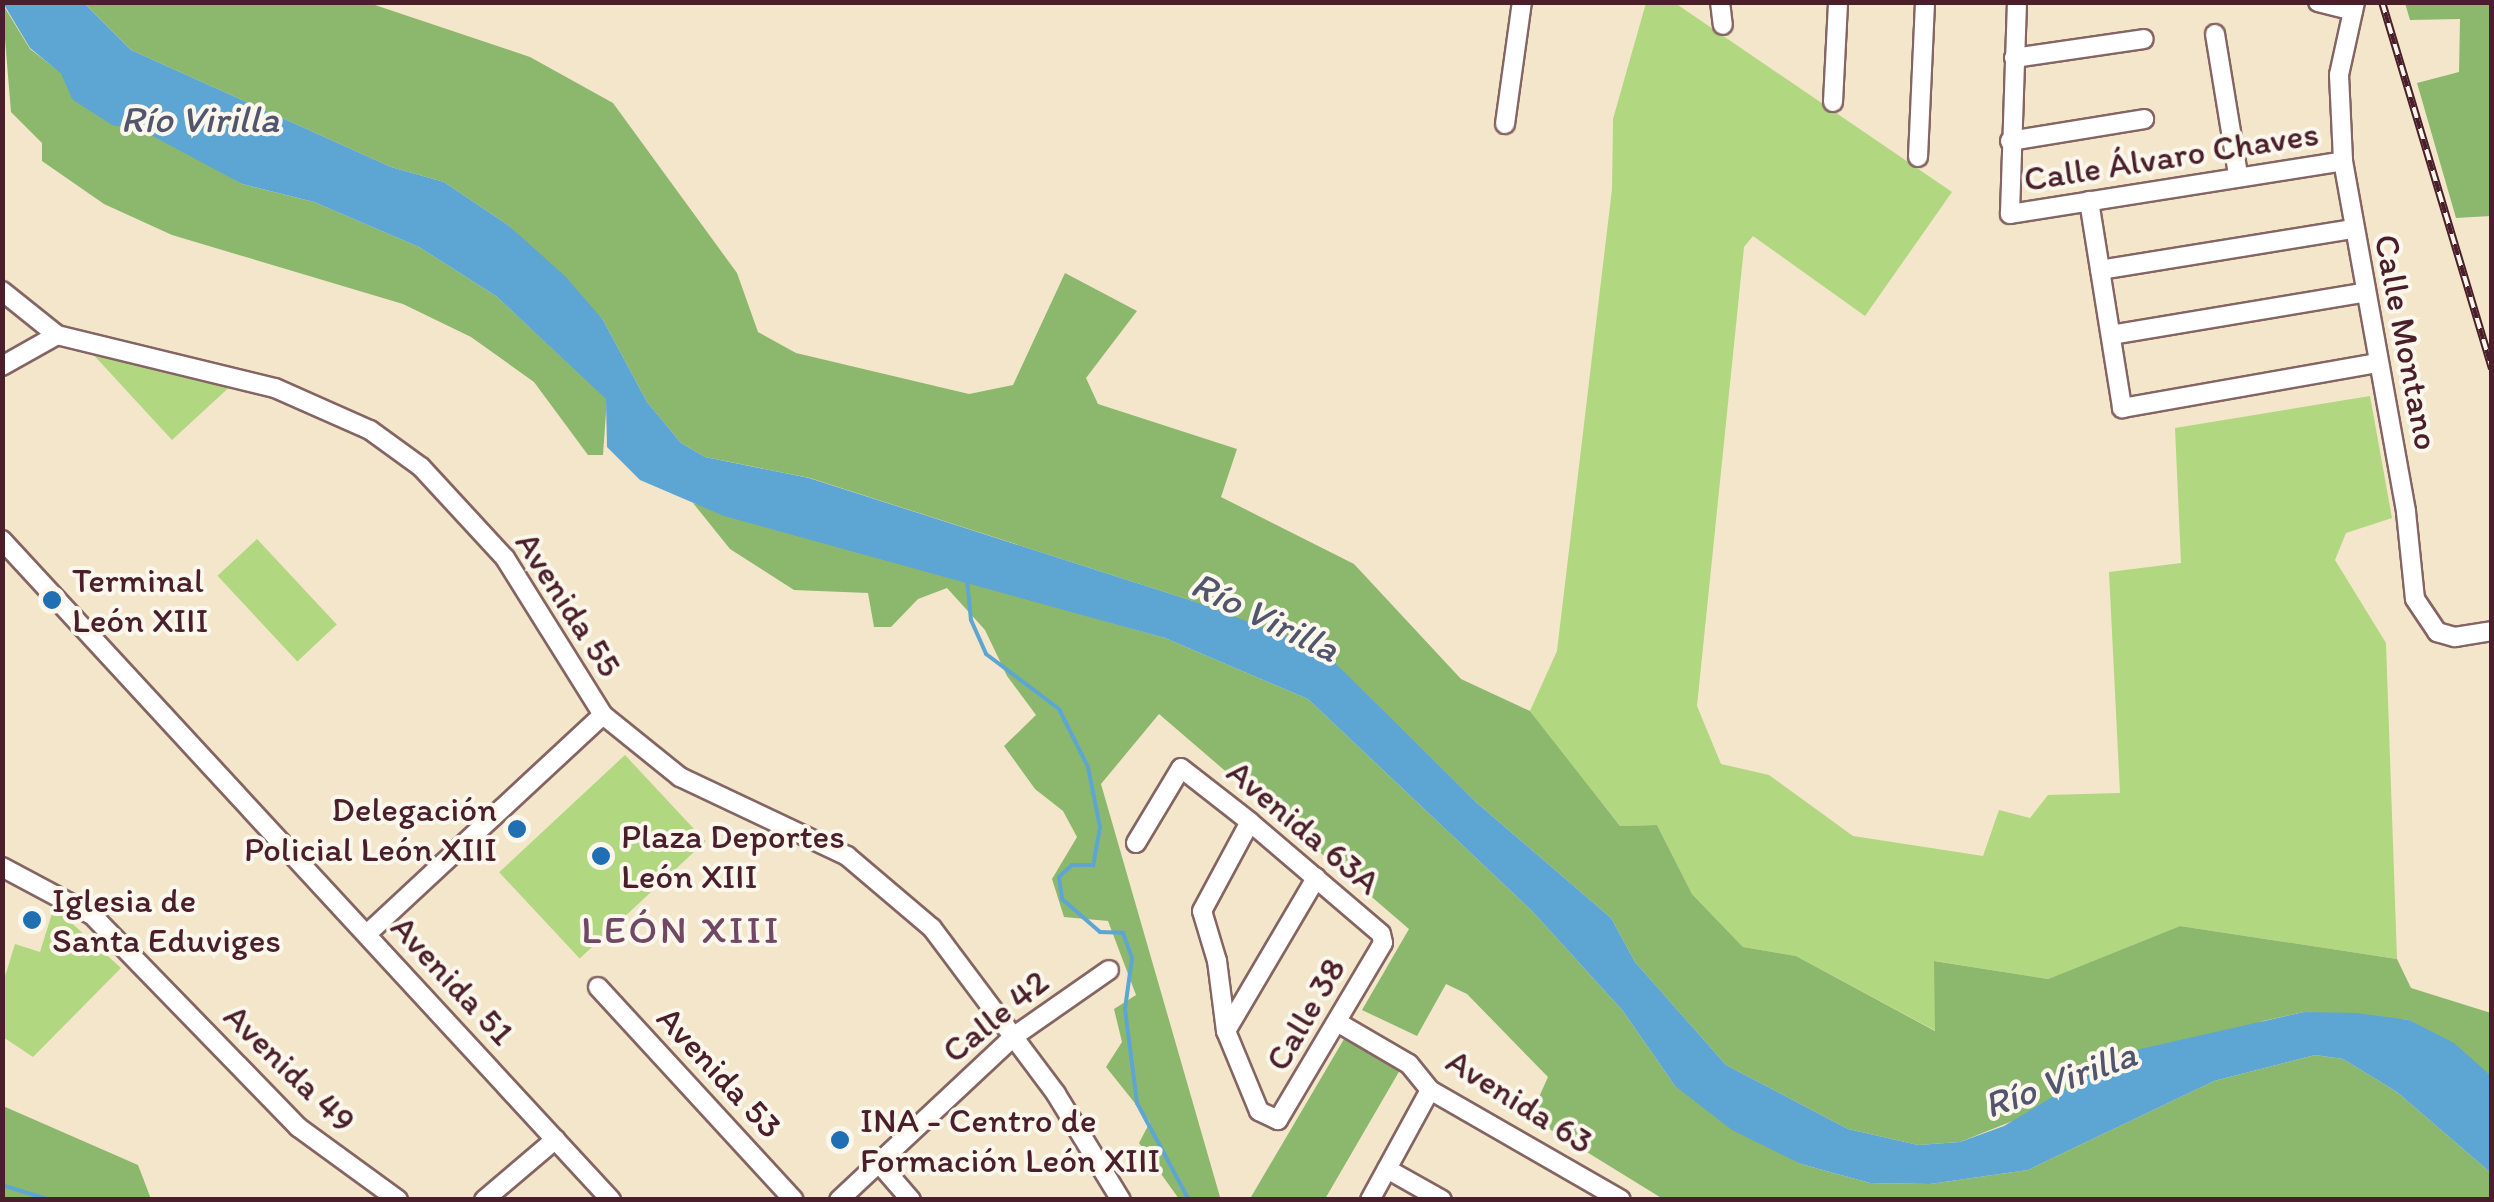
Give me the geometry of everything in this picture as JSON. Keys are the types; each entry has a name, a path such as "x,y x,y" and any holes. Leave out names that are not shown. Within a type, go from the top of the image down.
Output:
{"street":[{"path":"1505,124 1522,2"},
{"path":"1720,2 1723,26"},
{"path":"1833,102 1838,2"},
{"path":"1918,157 1926,2"},
{"path":"2017,2 2010,141 2144,119"},
{"path":"2318,2 2354,6"},
{"name":"Calle Montano","path":"2354,6 2340,75 2342,161 2363,294 2406,512 2415,599 2437,632 2455,638 2492,632"},
{"path":"2215,34 2238,176"},
{"path":"2014,58 2144,39"},
{"name":"Calle Álvaro Chaves","path":"2010,141 2010,214 2342,161"},
{"path":"2089,201 2122,408 2376,363"},
{"path":"2100,270 2352,229"},
{"name":"Avenida 55","path":"2,290 57,335 275,388 370,430 468,512 603,715 680,777 815,838 886,886 950,949 1014,1036 1122,1200"},
{"path":"2111,335 2363,294"},
{"path":"2,366 57,335"},
{"name":"Avenida 51","path":"2,540 611,1200"},
{"path":"367,934 603,715"},
{"name":"Avenida 63A","path":"1136,843 1182,768 1382,937"},
{"path":"1226,1030 1204,900 1250,822"},
{"name":"Avenida 49","path":"2,866 92,914 298,1127 398,1200"},
{"path":"1226,1030 1316,878"},
{"name":"Calle 38","path":"1226,1030 1259,1111 1278,1120 1382,937"},
{"name":"Calle 42","path":"839,1200 1014,1036 1109,970"},
{"name":"Avenida 53","path":"598,987 794,1200"},
{"name":"Avenida 63","path":"1337,1022 1408,1064 1430,1090 1621,1200"},
{"path":"1370,1200 1430,1090"},
{"path":"484,1200 556,1139"},
{"path":"879,1163 911,1200"},
{"path":"1387,1169 1442,1200"}],"green space":[{"path":"2,3 30,49 68,78 242,184 314,202 419,247 496,296 607,399 603,455 588,455 534,382 471,337 403,304 172,235 104,204 42,161 42,143 11,112"},
{"path":"84,3 369,3 530,57 613,103 737,273 758,332 796,353 969,394 1013,385 1065,273 1137,311 1086,378 1098,404 1237,449 1221,497 1354,564 1461,679 1530,711 1620,826 1657,825 1692,894 1743,947 1796,956 1935,1031 1934,961 2048,979 2180,926 2397,959 2411,988 2491,1013 2491,1076 2409,1020 2304,1012 2263,1021 1960,1142 1918,1145 1848,1129 1726,1065 1635,962 1611,918 1477,803 1334,663 1193,601 810,478 705,457 681,443 647,402 603,320 508,225 444,182 391,167 131,50"},
{"path":"1646,3 1675,3 1952,192 1865,316 1753,236 1744,247 1697,706 1721,764 1769,775 1853,836 1983,856 1999,810 2030,818 2048,795 2120,793 2109,572 2181,563 2175,428 2370,396 2392,518 2346,533 2335,560 2386,643 2397,959 2180,926 2048,979 1935,961 1936,1031 1796,956 1743,947 1692,894 1657,825 1620,826 1530,711 1557,651 1612,189 1613,119"},
{"path":"2405,3 2491,3 2491,216 2456,218 2417,83 2459,72 2460,19 2410,20"},
{"path":"90,351 235,382 172,440"},
{"path":"693,503 1165,638 1308,699 1532,911 1623,1011 1675,1086 1801,1164 1870,1183 1930,1184 2028,1170 2214,1081 2315,1055 2343,1059 2397,1092 2491,1173 2491,1199 1663,1199 1530,1117 1548,1077 1467,994 1446,984 1417,1036 1362,1010 1409,929 1159,714 1101,784 1220,1197 1251,1197 1347,1034 1400,1070 1325,1199 1179,1199 1139,1143 1150,1122 1106,1067 1122,1042 1114,1009 1136,995 1108,921 1064,917 1052,879 1077,837 1063,811 1035,789 1004,746 1036,715 1007,676 985,630 947,588 918,599 891,627 874,627 868,593 794,590 730,549"},
{"path":"257,539 337,625 297,661 218,576"},
{"name":"Plaza Deportes León XIII","path":"625,755 705,841 580,959 499,872"},
{"path":"54,907 121,968 33,1057 3,1037 3,983 15,944 40,952"},
{"path":"3,1106 138,1165 151,1199 3,1199"}],"water":[{"name":"Río Virilla","path":"3,3 84,3 131,50 391,167 444,182 508,225 566,277 603,320 647,402 681,443 705,457 809,478 1193,601 1291,638 1335,663 1477,803 1611,918 1635,962 1726,1065 1848,1129 1918,1145 1960,1142 2004,1126 2127,1052 2304,1012 2356,1013 2409,1020 2454,1043 2491,1076 2491,1173 2397,1092 2343,1059 2315,1055 2214,1081 2028,1170 1930,1184 1870,1183 1801,1164 1732,1130 1675,1086 1623,1011 1532,911 1308,699 1165,638 724,516 640,480 607,447 606,399 496,296 419,247 314,202 242,184 108,112 30,48"}],"waterway":[{"name":"Río Virilla","path":"67,60 81,92 117,115"},
{"path":"967,580 971,620 986,654 1059,709 1088,767 1100,827 1093,865 1072,865 1059,877 1062,899 1100,932 1123,933 1132,958 1125,1009 1137,1103 1189,1200"},
{"path":"2,1185 50,1200"}],"railway":[{"path":"2382,2 2492,369"}],"place":[{"name":"Terminal León XIII","path":"52,600"},
{"name":"Delegación Policial León XIII","path":"517,829"},
{"name":"Plaza Deportes León XIII","path":"601,856"},
{"name":"Iglesia de Santa Eduviges","path":"32,920"},
{"name":"INA - Centro de Formación León XIII","path":"840,1140"}],"district":[{"name":"LEÓN XIII","path":"681,929"}]}
